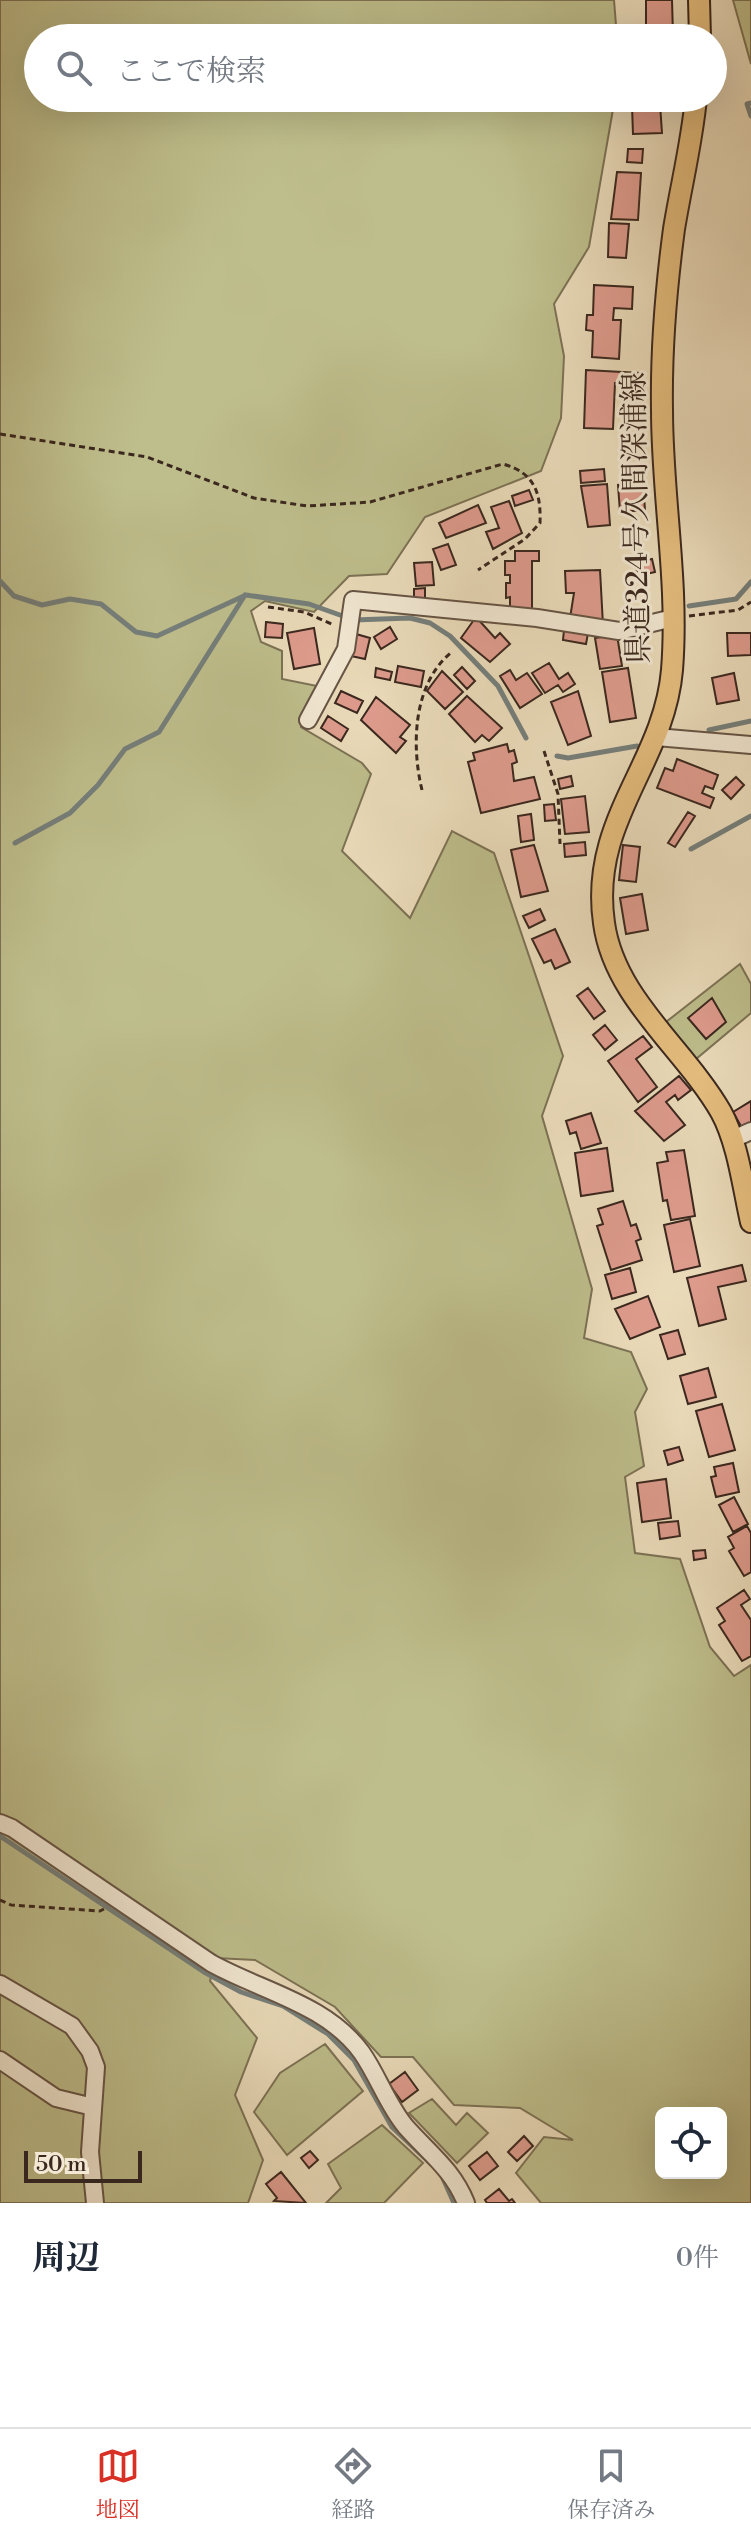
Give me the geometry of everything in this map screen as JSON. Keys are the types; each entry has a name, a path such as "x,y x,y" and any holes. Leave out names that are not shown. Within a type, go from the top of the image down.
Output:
{"main road":[{"path":"699,0 700,24"},
{"name":"県道324号久間深浦線","path":"694,112 667,290 663,350 661,412 673,618 672,672 656,737 622,804 608,844 602,883 604,924 613,959 632,992 705,1086 723,1115 751,1222"}],"street":[{"path":"308,720 346,649 353,600 496,613 619,631 673,618"},
{"path":"656,737 751,745"},
{"path":"731,1140 751,1131"},
{"path":"0,1823 12,1828 211,1963 243,1981 284,1994 332,2024 361,2051 404,2125 449,2169 466,2203"},
{"path":"0,1984 72,2026 96,2067 90,2152 95,2203"},
{"path":"0,2060 56,2098 93,2107"}],"path":[{"path":"0,434 147,457 254,498 307,506 370,502 503,464 519,468 541,495 540,523 525,539 478,570"},
{"path":"673,618 738,610 751,602"},
{"path":"268,607 350,623"},
{"path":"422,790 414,757 423,696 436,664 453,651"},
{"path":"544,751 558,794 560,844"},
{"path":"0,1900 11,1905 100,1911"}],"green space":[{"path":"0,0 614,0 616,24 24,24 24,112 613,112 589,247 554,304 564,356 561,418 541,471 425,517 387,574 349,576 314,612 265,601 251,611 261,642 282,651 282,679 317,686 301,727 362,763 371,774 342,851 410,918 452,831 494,853 563,1056 542,1116 592,1289 584,1338 631,1352 647,1389 635,1412 644,1466 625,1477 635,1553 680,1559 710,1647 734,1676 751,1665 751,2203 541,2203 516,2173 544,2137 573,2140 520,2108 454,2105 413,2057 381,2057 335,2007 255,1960 216,1958 210,1981 257,2038 235,2095 263,2160 248,2203 0,2203"},
{"path":"733,0 751,0 751,64"},
{"path":"740,964 751,984 751,1013 696,1059 666,1022"},
{"path":"325,2044 363,2091 287,2155 254,2112 280,2073"},
{"path":"432,2099 456,2125 467,2113 488,2133 457,2163 409,2113"},
{"path":"382,2125 423,2163 384,2203 326,2203 341,2188 328,2164"}],"building":[{"path":"646,0 672,0 673,24 646,24"},
{"path":"632,112 661,112 662,133 633,134"},
{"path":"628,149 643,149 642,163 627,162"},
{"path":"617,172 641,173 638,220 611,219"},
{"path":"609,223 629,224 626,258 608,257"},
{"path":"594,285 633,287 632,309 614,308 613,320 621,320 619,359 592,357 593,331 586,330 587,315 593,315"},
{"path":"586,370 640,373 639,384 615,383 613,429 584,428"},
{"path":"604,469 605,481 581,483 580,471"},
{"path":"643,483 645,510 620,512 618,485"},
{"path":"607,484 610,525 588,527 581,486"},
{"path":"529,490 533,500 515,506 512,496"},
{"path":"509,501 522,533 493,549 486,532 499,528 491,507"},
{"path":"478,505 486,523 446,538 439,523"},
{"path":"448,544 456,565 441,570 433,549"},
{"path":"515,551 539,551 539,561 532,561 532,609 510,609 510,597 506,598 506,583 510,583 510,575 505,575 505,561 515,561"},
{"path":"652,559 655,572 638,576 635,563"},
{"path":"432,562 434,585 416,586 414,563"},
{"path":"600,570 603,625 570,618 574,593 566,593 565,571"},
{"path":"425,588 425,600 414,601 414,589"},
{"path":"476,617 495,638 500,633 510,644 490,662 461,638"},
{"path":"266,622 283,624 282,638 265,637"},
{"path":"390,627 397,639 381,649 374,637"},
{"path":"314,628 320,664 294,669 287,633"},
{"path":"564,630 588,633 586,644 563,640"},
{"path":"727,633 751,633 751,655 728,656"},
{"path":"356,634 370,638 365,659 351,656"},
{"path":"617,635 622,666 600,669 595,638"},
{"path":"549,663 559,679 568,673 575,684 563,692 558,685 545,693 532,673"},
{"path":"398,666 424,671 421,687 395,682"},
{"path":"462,667 475,681 467,689 454,675"},
{"path":"376,668 392,672 390,680 375,677"},
{"path":"628,668 636,718 610,722 602,672"},
{"path":"510,670 516,680 527,673 542,694 520,708 500,676"},
{"path":"442,671 463,692 445,709 427,691"},
{"path":"734,673 739,700 717,704 712,678"},
{"path":"341,691 363,701 357,713 335,703"},
{"path":"578,691 591,736 568,745 551,702"},
{"path":"467,696 502,728 489,741 482,735 475,742 449,714"},
{"path":"376,697 410,725 400,737 406,741 396,753 361,720"},
{"path":"328,716 348,729 341,741 321,728"},
{"path":"507,744 509,752 514,750 517,762 512,764 514,781 534,777 540,799 481,813 468,762 475,760 473,753"},
{"path":"677,759 718,775 713,789 705,786 702,793 714,798 710,808 657,788 665,768 673,771"},
{"path":"571,776 573,786 560,789 558,779"},
{"path":"736,777 744,785 731,799 722,790"},
{"path":"585,796 589,832 565,834 561,799"},
{"path":"554,804 556,820 545,821 544,805"},
{"path":"688,812 695,816 675,847 668,843"},
{"path":"531,814 534,840 521,842 518,816"},
{"path":"585,842 586,855 565,857 564,844"},
{"path":"534,845 548,891 521,897 511,850"},
{"path":"623,845 640,847 636,882 619,880"},
{"path":"642,894 648,930 626,934 620,898"},
{"path":"540,909 545,920 529,928 523,916"},
{"path":"555,929 570,962 555,969 551,960 544,963 532,939"},
{"path":"588,988 605,1011 594,1019 577,996"},
{"path":"712,998 726,1022 706,1039 688,1018"},
{"path":"605,1025 617,1040 605,1050 593,1035"},
{"path":"643,1036 652,1047 636,1059 657,1087 638,1102 608,1061"},
{"path":"679,1076 691,1090 678,1100 675,1095 666,1102 685,1125 664,1141 635,1111"},
{"path":"751,1101 751,1122 742,1128 733,1112"},
{"path":"591,1113 601,1143 581,1149 576,1132 570,1134 566,1121"},
{"path":"607,1148 613,1191 581,1196 575,1153"},
{"path":"684,1150 695,1216 671,1220 667,1200 663,1201 657,1163 668,1161 666,1152"},
{"path":"623,1201 631,1226 636,1224 641,1239 636,1241 642,1260 611,1270 597,1226 603,1224 598,1209"},
{"path":"690,1219 700,1266 674,1272 664,1225"},
{"path":"742,1265 746,1281 718,1287 726,1319 699,1326 687,1278"},
{"path":"630,1268 636,1292 612,1299 605,1275"},
{"path":"648,1296 660,1327 630,1339 615,1309"},
{"path":"678,1330 685,1354 668,1359 660,1335"},
{"path":"708,1368 716,1397 688,1404 680,1376"},
{"path":"722,1404 735,1450 709,1457 696,1411"},
{"path":"679,1447 683,1460 668,1465 664,1451"},
{"path":"733,1463 739,1492 716,1497 711,1477 716,1476 714,1467"},
{"path":"666,1479 671,1518 642,1522 637,1483"},
{"path":"734,1497 748,1524 733,1532 719,1505"},
{"path":"678,1521 680,1536 660,1539 658,1523"},
{"path":"747,1526 751,1533 751,1572 744,1576 729,1551 734,1548 728,1537"},
{"path":"705,1550 706,1558 694,1560 693,1551"},
{"path":"744,1590 750,1599 741,1605 751,1620 751,1656 742,1661 719,1625 725,1621 717,1608"},
{"path":"405,2072 418,2090 402,2102 389,2084"},
{"path":"524,2136 533,2146 517,2161 508,2152"},
{"path":"310,2151 318,2160 309,2168 301,2158"},
{"path":"487,2152 498,2166 480,2180 469,2166"},
{"path":"281,2172 306,2203 274,2201 277,2198 266,2184"},
{"path":"499,2189 509,2201 512,2199 515,2203 487,2203 485,2200"}],"waterway":[{"path":"751,103 747,104 751,116"},
{"path":"0,581 14,596 42,605 70,599 101,604 136,632 157,636 246,595 309,604 354,620 410,618 430,623 450,636 498,686 526,738"},
{"path":"689,606 736,599 751,582"},
{"path":"15,843 70,813 98,785 125,749 159,732 245,595"},
{"path":"709,730 751,721"},
{"path":"557,756 568,758 637,746"},
{"path":"691,849 751,816"},
{"path":"0,1836 204,1972 241,1992 283,2006 328,2034 354,2060 392,2127 430,2163"},
{"path":"442,2176 454,2203"}]}
